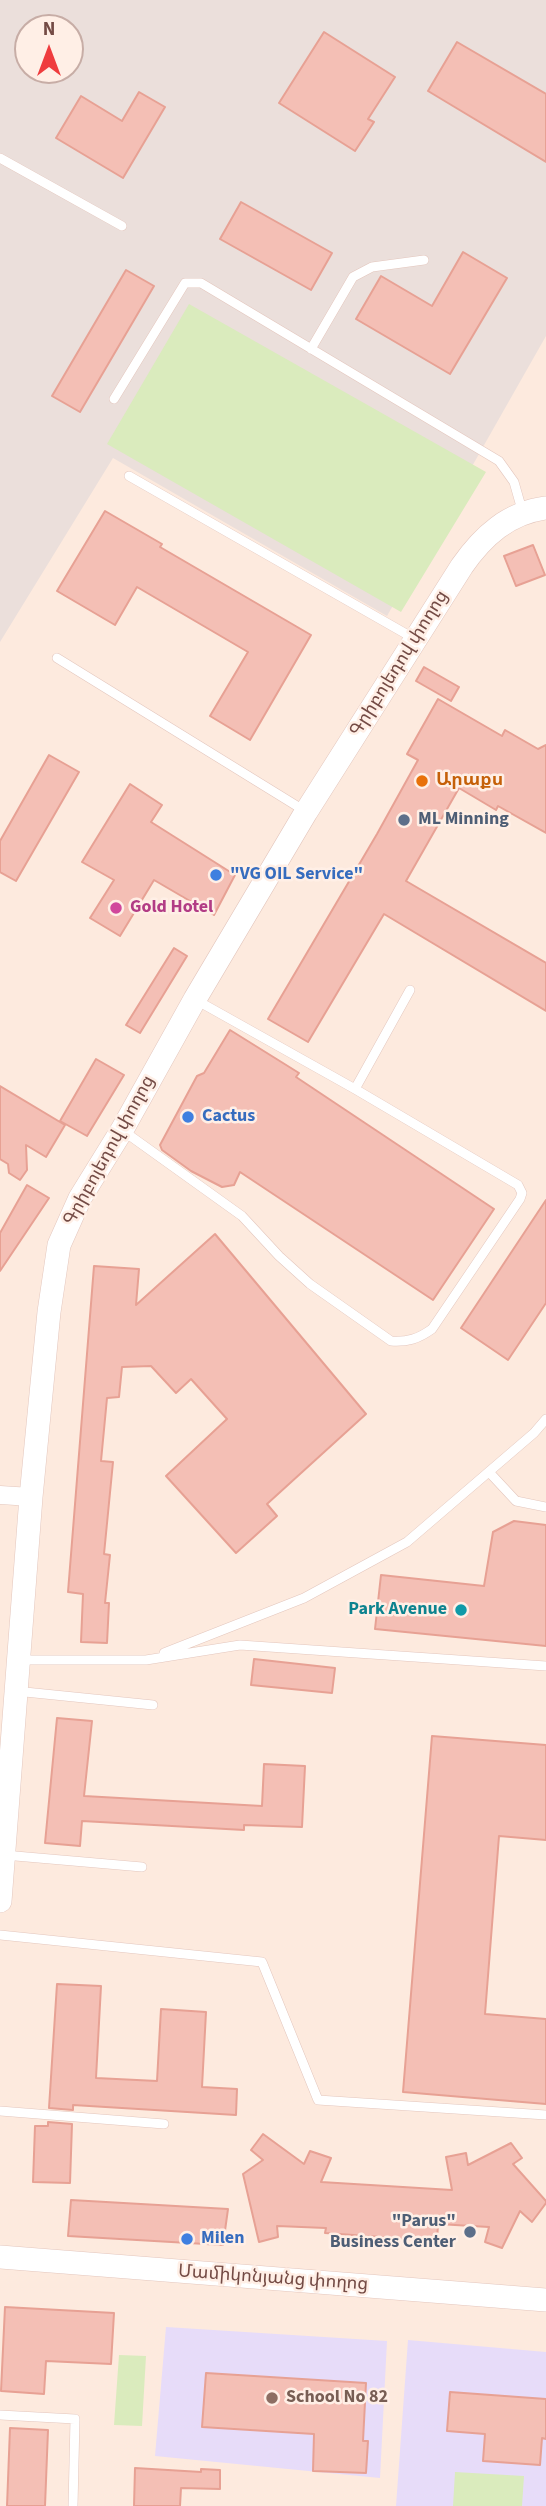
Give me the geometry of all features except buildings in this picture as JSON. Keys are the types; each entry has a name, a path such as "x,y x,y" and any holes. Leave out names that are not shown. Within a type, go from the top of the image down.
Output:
{"street":[{"path":"530,508 546,498"},
{"name":"Գրիբոյեդով փողոց","path":"0,1901 12,1691 18,1496 49,1244 72,1195 302,809 412,637 475,547 499,526 530,508"},
{"name":"Գրիբոյեդով փողոց","path":"0,1775 12,1691 20,1660 18,1496 59,1245 80,1198 122,1129 302,809"},
{"name":"Մամիկոնյանց փողոց","path":"0,2249 546,2290"},
{"name":"Մամիկոնյանց փողոց","path":"0,2257 546,2300"}],"lane":[{"path":"0,158 122,226"},
{"path":"310,349 354,277 372,267 424,260"},
{"path":"114,399 185,283 201,284 499,461 530,508"},
{"path":"129,476 412,637"},
{"path":"57,658 302,809"},
{"path":"355,1090 410,990"},
{"path":"122,1129 242,1216 279,1256 310,1283 391,1341 417,1339 432,1329 520,1199 522,1193 517,1185 195,999"},
{"path":"146,1660 304,1598 407,1542 534,1433 546,1419"},
{"path":"489,1472 516,1501 546,1507"},
{"path":"20,1660 146,1660 240,1645 546,1666"},
{"path":"12,1691 153,1705"},
{"path":"2,1855 142,1867"},
{"path":"0,1935 262,1962 318,2100 546,2115"},
{"path":"0,2111 164,2123"},
{"path":"0,2415 75,2419 74,2506"}],"shaded area":[{"path":"0,0 546,0 546,336 387,616 113,458 0,642"},
{"name":"School No 82","path":"166,2327 387,2341 380,2478 155,2456"},
{"path":"408,2340 546,2352 546,2506 396,2506"}],"green space":[{"path":"189,304 486,472 401,612 107,444"},
{"path":"119,2355 146,2356 142,2426 114,2425"},
{"path":"455,2472 524,2476 522,2506 453,2506"}],"place":[{"name":"Արաքս","path":"422,781"},
{"name":"ML Minning","path":"404,820"},
{"name":"\"VG OIL Service\"","path":"216,875"},
{"name":"Gold Hotel","path":"116,908"},
{"name":"Cactus","path":"188,1117"},
{"name":"Park Avenue","path":"461,1610"},
{"name":"\"Parus\" Business Center","path":"470,2232"},
{"name":"Milen","path":"187,2239"},
{"name":"School No 82","path":"272,2398"}]}
